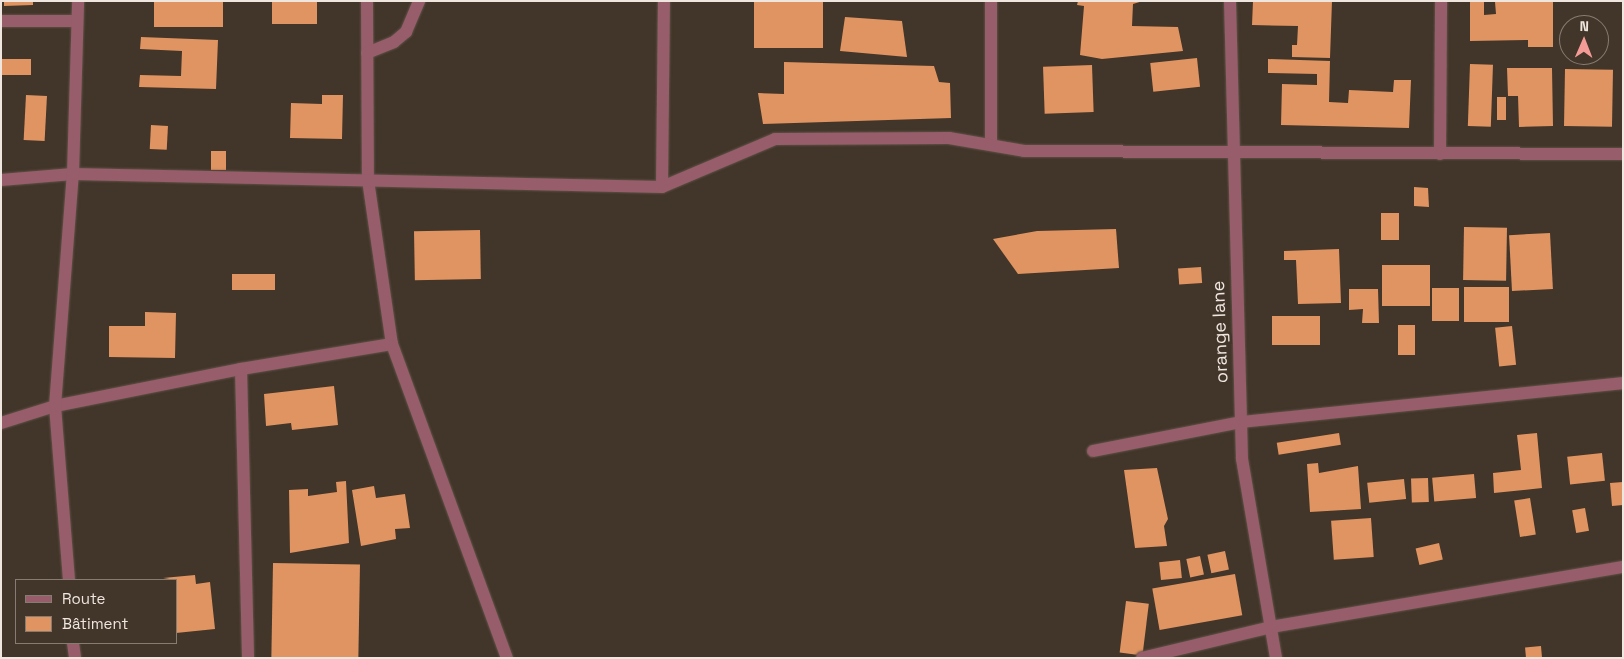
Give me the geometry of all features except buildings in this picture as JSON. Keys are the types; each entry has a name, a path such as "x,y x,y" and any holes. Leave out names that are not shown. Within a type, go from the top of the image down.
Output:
{"street":[{"path":"69,579 55,406 73,174 78,1"},
{"path":"367,1 368,180 392,344 506,658"},
{"path":"367,53 394,42 406,32 419,1"},
{"path":"662,187 664,1"},
{"path":"991,1 991,145"},
{"name":"orange lane","path":"1230,1 1231,153 1242,459 1276,658"},
{"path":"1440,154 1441,1"},
{"path":"1,21 77,21"},
{"path":"1,180 73,174 662,187 775,139 949,138 1024,151 1623,154"},
{"path":"1,423 55,406 241,369 392,344"},
{"path":"241,369 248,658"},
{"path":"1093,451 1241,422 1623,382"},
{"path":"1142,658 1271,626 1623,568"},
{"path":"74,644 75,658"}]}
